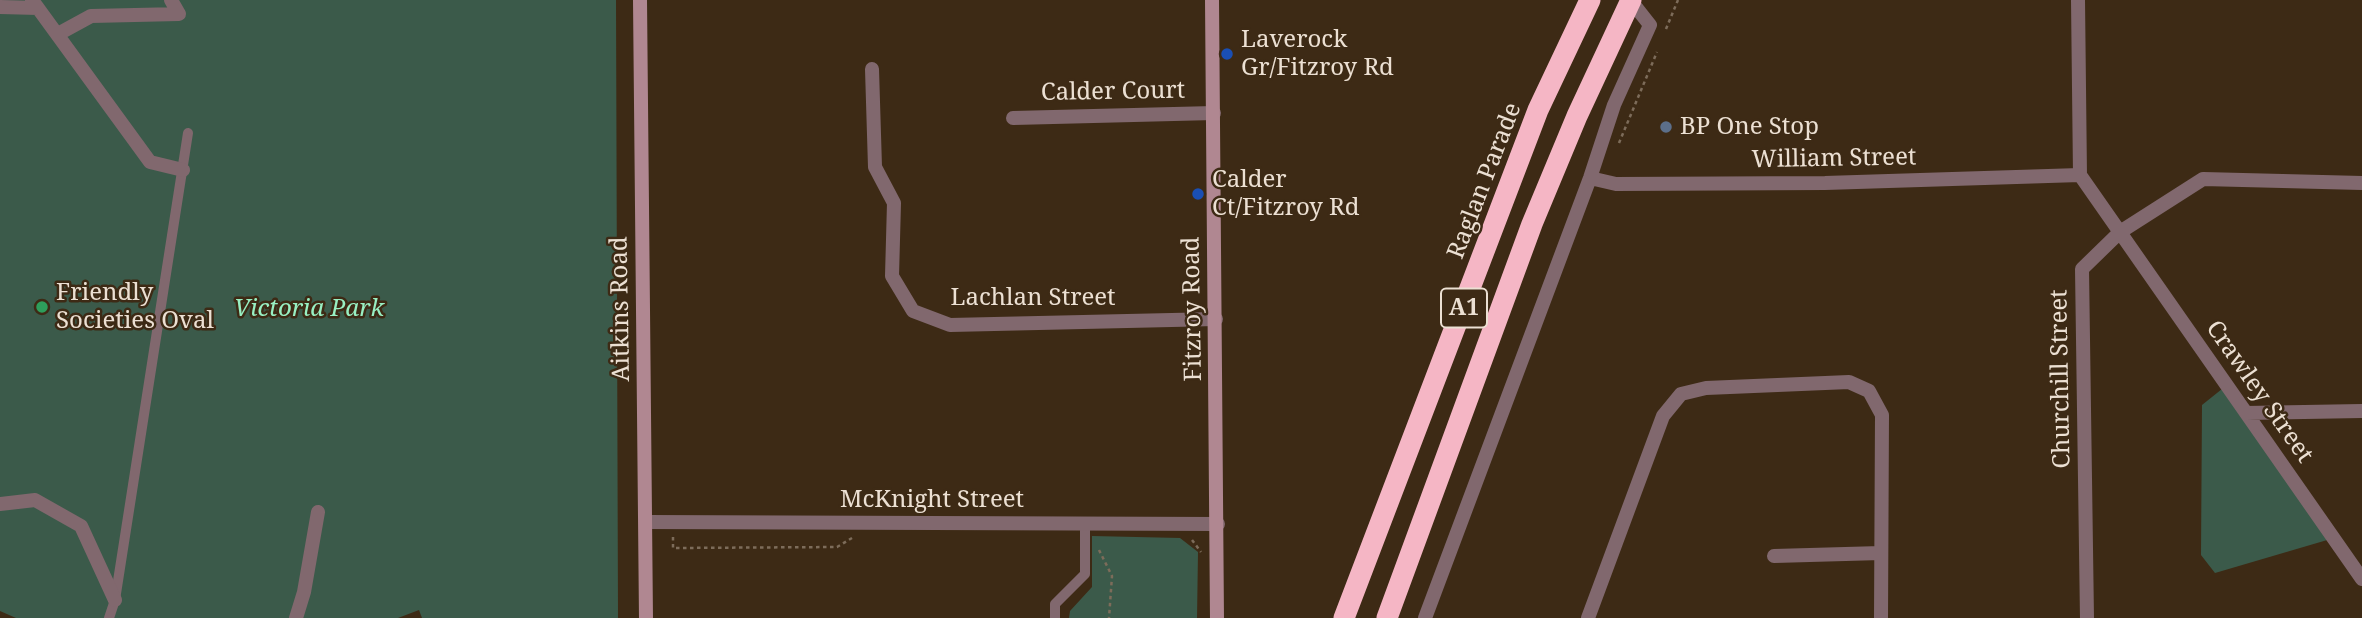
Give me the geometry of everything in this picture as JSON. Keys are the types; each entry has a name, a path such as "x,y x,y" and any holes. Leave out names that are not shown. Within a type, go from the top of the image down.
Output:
{"highway":[{"name":"Raglan Parade","path":"1344,618 1538,110 1590,0"},
{"name":"A1","path":"1387,618 1532,224 1577,116 1631,0"}],"street":[{"path":"58,34 90,16 178,14 171,0"},
{"name":"Aitkins Road","path":"640,0 646,618"},
{"name":"Fitzroy Road","path":"1212,0 1217,618"},
{"path":"1425,618 1590,178 1614,105 1650,25 1631,0"},
{"path":"2078,0 2080,175 2120,232"},
{"path":"0,7 35,4 150,162 183,170"},
{"name":"Lachlan Street","path":"872,68 875,167 892,197 895,214 892,276 913,311 950,325 1216,319"},
{"name":"Calder Court","path":"1013,118 1214,113"},
{"name":"William Street","path":"1590,178 1630,184 2080,175"},
{"name":"Churchill Street","path":"2087,618 2082,270 2120,232 2203,179 2362,183"},
{"name":"Crawley Street","path":"2120,232 2362,579"},
{"path":"1588,618 1663,415 1681,394 1706,388 1849,382 1869,391 1881,415 1881,618"},
{"path":"2246,413 2362,411"},
{"path":"0,504 35,500 81,526 115,600"},
{"path":"296,618 304,592 318,512"},
{"name":"McKnight Street","path":"646,522 1085,529 1218,524"},
{"path":"1774,556 1881,554"}],"lane":[{"path":"109,618 115,600 188,133"},
{"path":"1055,618 1055,604 1085,573 1085,529"}],"path":[{"path":"1662,37 1678,0"},
{"path":"1617,149 1657,50"},
{"path":"673,522 673,548 837,547 858,534"},
{"path":"1085,529 1092,536 1112,576 1109,618"},
{"path":"1190,538 1200,551 1202,562"}],"green space":[{"name":"Victoria Park","path":"0,0 616,0 618,618 422,618 419,610 398,618 16,618 0,611"},
{"path":"2227,385 2334,538 2215,573 2201,555 2202,405"},
{"path":"1092,536 1180,538 1198,552 1197,618 1069,618 1070,611 1092,587"}],"place":[{"name":"Laverock Gr/Fitzroy Rd","path":"1227,54"},
{"name":"BP One Stop","path":"1666,127"},
{"name":"Calder Ct/Fitzroy Rd","path":"1198,194"},
{"name":"Friendly Societies Oval","path":"42,307"}]}
